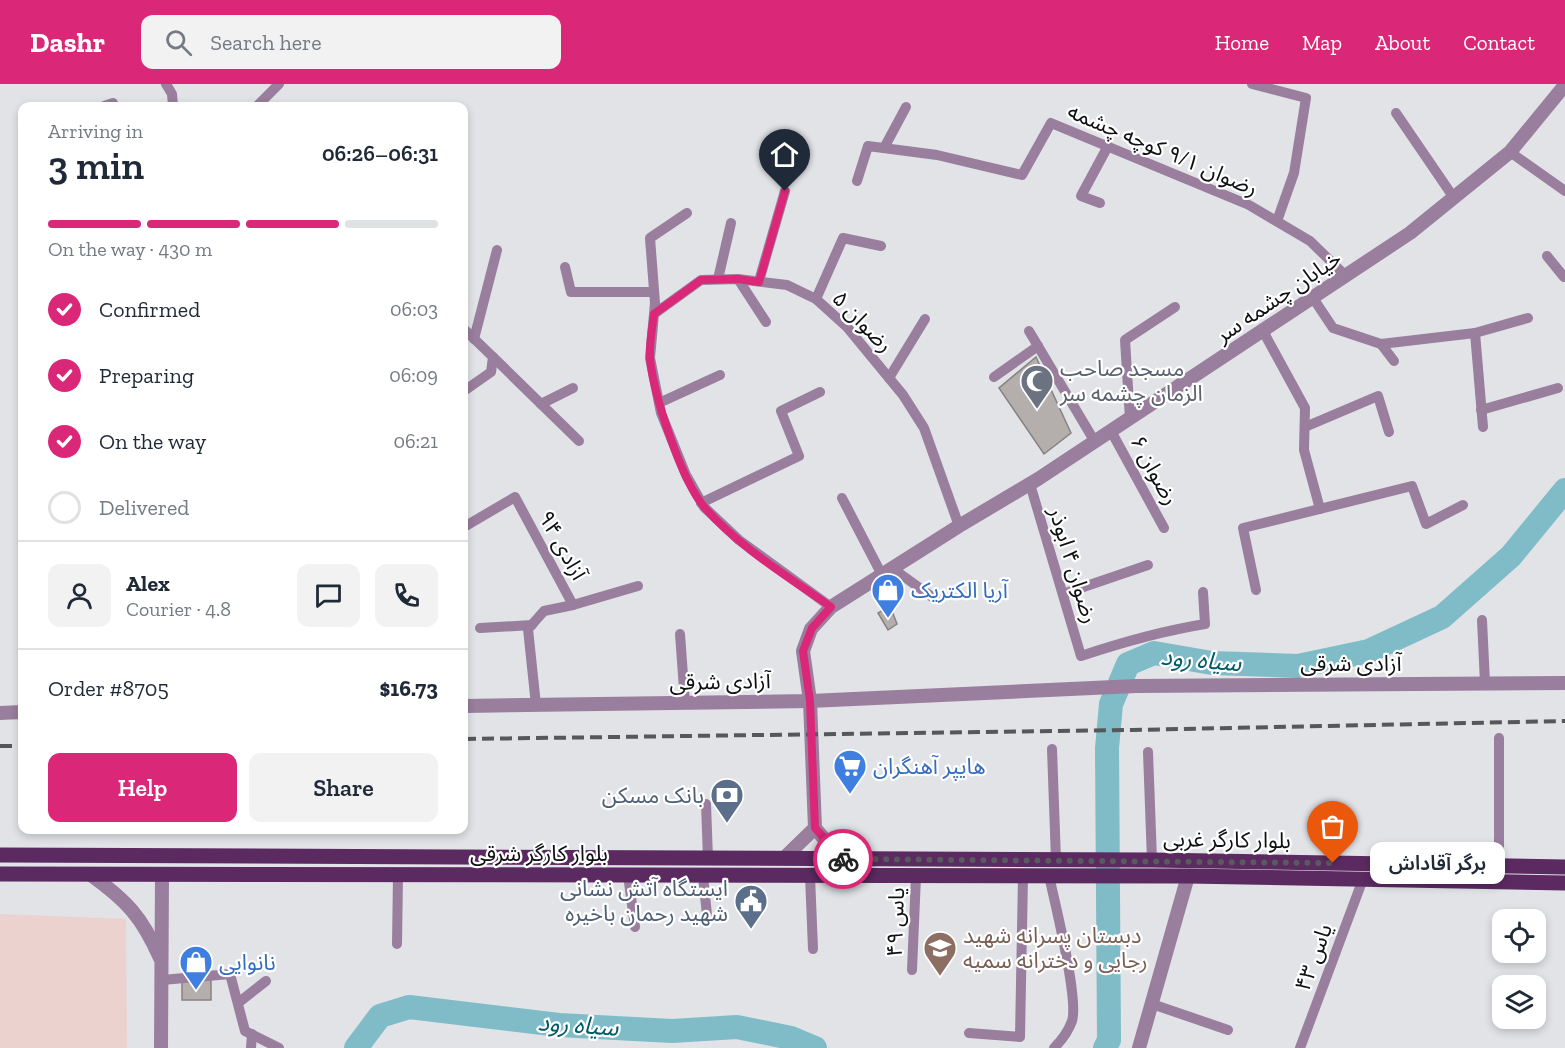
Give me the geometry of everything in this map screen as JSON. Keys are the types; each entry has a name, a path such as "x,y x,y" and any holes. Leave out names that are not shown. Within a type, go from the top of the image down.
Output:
{"main road":[{"name":"بلوار کارگر شرقی","path":"0,855 1077,860"},
{"path":"543,857 544,875"},
{"name":"بلوار کارگر غربی","path":"1077,860 1565,867"},
{"name":"بلوار کارگر شرقی","path":"0,874 1078,876"},
{"name":"بلوار کارگر غربی","path":"1078,876 1565,883"}],"street":[{"path":"166,84 172,94 173,102"},
{"path":"264,102 279,84"},
{"path":"1252,84 1306,98 1294,172 1277,221"},
{"name":"خیابان چشمه سر","path":"815,828 810,701 803,651 812,628 831,607 1030,484 1410,233 1510,152 1565,85"},
{"path":"857,181 868,146 884,148 906,107"},
{"path":"1396,113 1454,198"},
{"name":"رضوان ۹/۱ کوچه چشمه","path":"884,148 937,155 1022,175 1052,123 1249,205 1310,241 1346,276"},
{"path":"1100,203 1081,196 1108,146"},
{"path":"1510,152 1565,191"},
{"path":"759,282 785,191"},
{"path":"687,213 650,238 654,292 650,358 659,403 686,475 701,503 739,540 831,607"},
{"path":"718,279 731,222"},
{"path":"816,299 843,238 881,246"},
{"path":"474,339 497,250"},
{"path":"1547,256 1565,276"},
{"path":"566,267 571,292 654,292"},
{"path":"738,279 766,322"},
{"name":"رضوان ۵","path":"654,314 701,280 738,279 787,285 816,299 847,327 903,395 924,428 959,526"},
{"path":"1313,297 1333,328 1381,344 1474,333 1528,318"},
{"path":"1130,419 1125,340 1175,307"},
{"path":"889,378 925,319"},
{"path":"1029,331 1095,442"},
{"path":"1263,331 1305,408 1304,450 1320,509"},
{"path":"468,333 579,441"},
{"path":"1474,333 1483,427"},
{"path":"1381,344 1394,361"},
{"path":"994,377 1038,346"},
{"path":"468,388 490,372 493,357"},
{"path":"659,403 720,375"},
{"path":"541,404 573,388"},
{"path":"1481,410 1558,388"},
{"path":"701,503 799,456 782,411 820,392"},
{"path":"1305,427 1378,396 1389,432"},
{"name":"رضوان ۶","path":"1111,431 1164,528"},
{"name":"رضوان ۴ ابوذر","path":"1030,484 1081,656 1134,638 1205,624 1203,592"},
{"path":"1256,590 1242,528 1412,486 1426,524 1463,505"},
{"name":"آزادی ۹۴","path":"468,525 515,497 573,604 638,586"},
{"path":"842,498 887,572 935,599"},
{"path":"1063,594 1148,565"},
{"path":"536,705 528,629 543,611 573,604"},
{"path":"1482,620 1485,683"},
{"path":"480,628 532,626"},
{"path":"680,634 685,703"},
{"name":"آزادی شرقی","path":"468,706 810,701 1136,686 1565,683"},
{"path":"0,713 18,712"},
{"path":"1499,738 1499,866"},
{"path":"1052,749 1056,860"},
{"path":"1147,860 1148,752"},
{"path":"705,804 708,859"},
{"path":"784,858 815,828 841,859"},
{"path":"92,875 118,894 136,914 150,936 162,963"},
{"path":"162,875 162,1048"},
{"path":"397,944 398,875"},
{"path":"628,875 635,927"},
{"path":"702,876 707,915"},
{"path":"810,876 813,949"},
{"name":"یاس ۴۹","path":"912,970 916,876"},
{"path":"969,1033 1020,1037 1023,876"},
{"path":"1049,876 1072,1000 1072,1019 1064,1038 1054,1048"},
{"path":"1141,1048 1188,876"},
{"name":"یاس ۴۳","path":"1300,1048 1363,879"},
{"path":"162,980 230,974 245,1031 279,1048"},
{"path":"238,1003 266,981"},
{"path":"1152,1004 1228,1030"},
{"path":"251,1048 252,1034"}],"shaded area":[{"path":"0,914 126,919 127,1048 0,1048"}],"building":[{"name":"مسجد صاحب الزمان چشمه سر","path":"1036,357 1071,433 1044,454 999,388"},
{"name":"آریا الکتریک","path":"890,606 897,624 888,630 878,613"},
{"name":"نانوایی","path":"211,980 211,1000 182,1000 182,982"}],"waterway":[{"name":"سیاه رود","path":"1105,1048 1109,1040 1107,748 1111,704 1128,664 1154,653 1212,663 1298,666 1369,651 1442,617 1511,556 1565,490"},
{"name":"سیاه رود","path":"356,1048 380,1016 409,1007 559,1025 672,1031 737,1027 791,1038 815,1048"}],"railway":[{"path":"468,739 1132,730 1565,721"},
{"path":"0,746 18,746"}],"way so far":[{"path":"843,859 1190,860 1333,863"}],"place":[{"name":"مسجد صاحب الزمان چشمه سر","path":"1037,410"},
{"name":"آریا الکتریک","path":"888,619"},
{"name":"هایپر آهنگران","path":"850,795"},
{"name":"بانک مسکن","path":"727,824"},
{"name":"برگر آقاداش","path":"1333,863"},
{"name":"ایستگاه آتش نشانی شهید رحمان باخیره","path":"751,930"},
{"name":"دبستان پسرانه شهید رجایی و دخترانه سمیه","path":"940,977"},
{"name":"نانوایی","path":"196,991"}],"route":[{"path":"785,191 759,282 738,279 701,280 654,314 650,358 661,413 686,475 704,507 739,540 831,607 812,628 803,651 810,701 815,828 843,859"}]}
